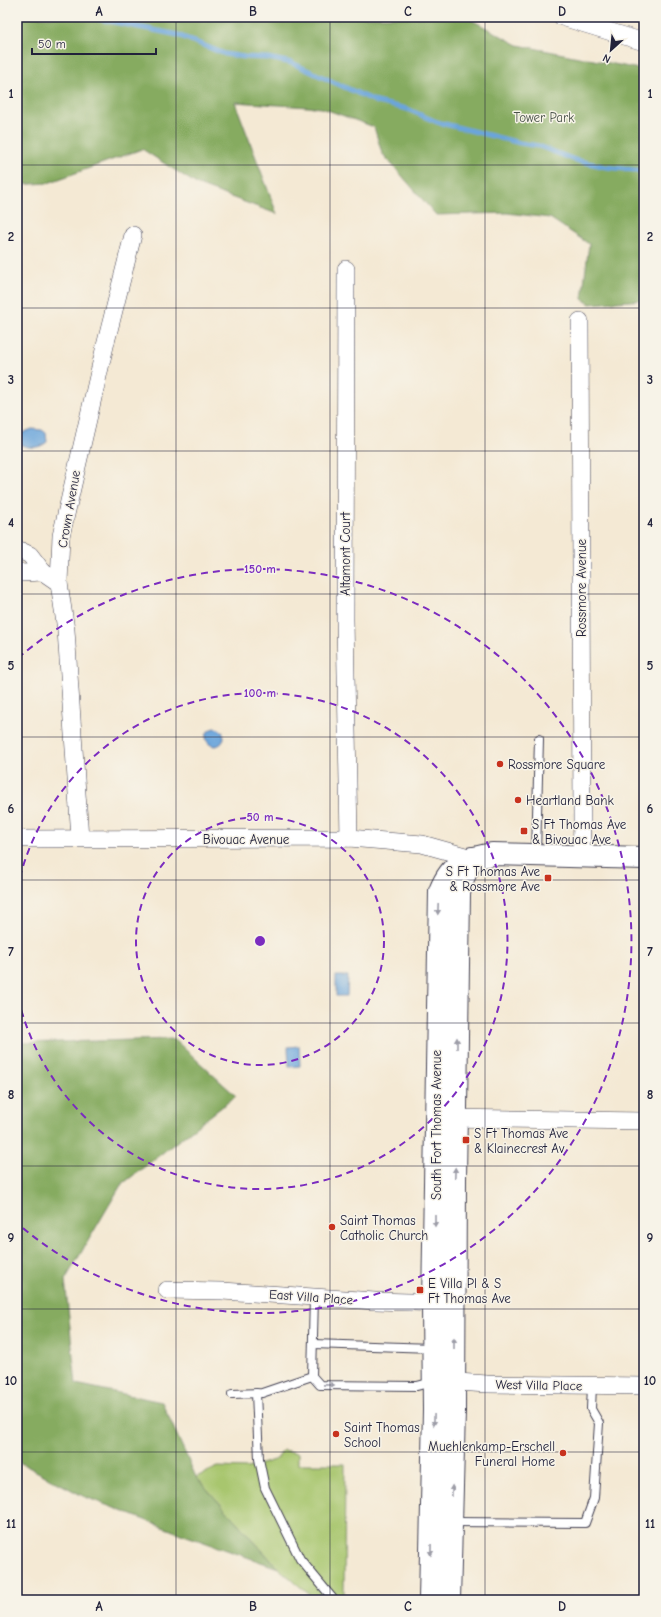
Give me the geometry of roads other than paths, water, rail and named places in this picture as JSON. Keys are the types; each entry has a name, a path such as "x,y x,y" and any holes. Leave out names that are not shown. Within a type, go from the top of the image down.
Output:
{"main road":[{"name":"South Fort Thomas Avenue","path":"449,1600 442,1522 445,1382 444,1303 446,1118 440,891 447,875 455,866 472,858 492,854 644,858"},
{"name":"South Fort Thomas Avenue","path":"444,1303 434,1348 445,1382"},
{"name":"South Fort Thomas Avenue","path":"430,1600 442,1522"}],"street":[{"path":"562,17 644,42"},
{"name":"Crown Avenue","path":"80,838 66,630 59,583 61,536 104,346 133,234"},
{"name":"Altamont Court","path":"346,269 345,620 349,838"},
{"name":"Rossmore Avenue","path":"580,321 581,856"},
{"path":"17,549 30,555 43,572 59,583"},
{"path":"17,571 22,573 43,572"},
{"name":"Bivouac Avenue","path":"17,839 349,838 422,844 472,858"},
{"path":"446,1118 644,1121"},
{"name":"East Villa Place","path":"167,1290 222,1291 444,1303"},
{"name":"West Villa Place","path":"445,1382 644,1386"}],"lane":[{"path":"536,855 539,739"},
{"path":"314,1297 312,1376 320,1385 417,1386 445,1382"},
{"path":"313,1344 434,1348"},
{"path":"232,1394 269,1391 312,1376"},
{"path":"442,1522 584,1524 594,1498 599,1423 592,1409 592,1385"},
{"path":"256,1393 258,1459 265,1488 300,1559 334,1600"}],"water":[{"path":"32,429 42,430 46,433 47,442 44,445 32,447 17,443 17,435"},
{"path":"215,728 221,731 224,737 221,743 215,746 209,743 206,737 209,731"},
{"path":"336,976 348,976 347,996 336,996"},
{"path":"299,1046 300,1066 289,1067 288,1047"}],"waterway":[{"path":"89,17 178,35 225,54 268,58 292,63 377,102 407,109 437,122 520,143 539,146 575,160 606,167 644,171"}],"place":[{"name":"Rossmore Square","path":"500,764"},
{"name":"Heartland Bank","path":"518,800"},
{"name":"S Ft Thomas Ave & Bivouac Ave","path":"524,831"},
{"name":"S Ft Thomas Ave & Rossmore Ave","path":"548,878"},
{"name":"S Ft Thomas Ave & Klainecrest Av","path":"466,1140"},
{"name":"Saint Thomas Catholic Church","path":"332,1227"},
{"name":"E Villa Pl & S Ft Thomas Ave","path":"420,1290"},
{"name":"Saint Thomas School","path":"336,1434"},
{"name":"Muehlenkamp-Erschell Funeral Home","path":"563,1453"}],"park label":[{"name":"Tower Park","path":"544,117"}]}
